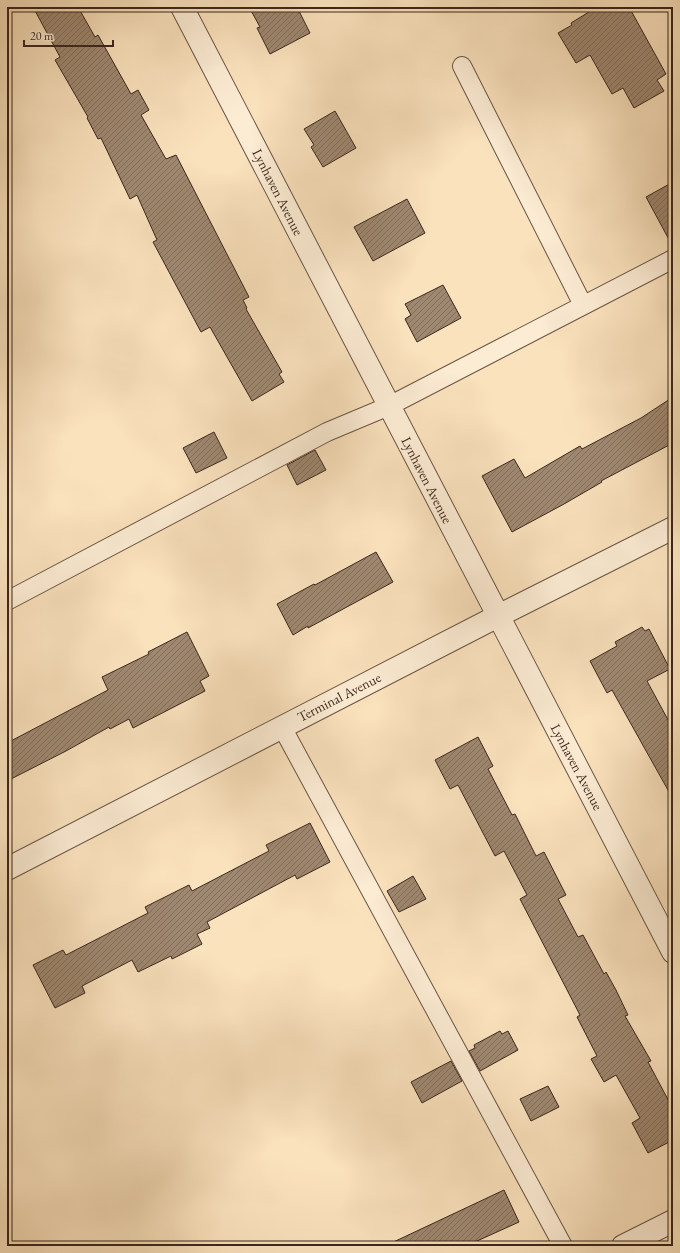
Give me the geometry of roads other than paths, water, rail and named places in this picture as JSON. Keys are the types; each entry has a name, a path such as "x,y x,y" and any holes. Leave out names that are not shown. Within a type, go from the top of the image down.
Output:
{"street":[{"name":"Lynhaven Avenue","path":"182,7 673,952"},
{"name":"Terminal Avenue","path":"7,869 498,616 673,528"},
{"path":"622,1246 673,1221"}],"lane":[{"path":"462,66 583,305"},
{"path":"7,601 327,432 389,406 673,259"},
{"path":"282,727 563,1246"}]}
